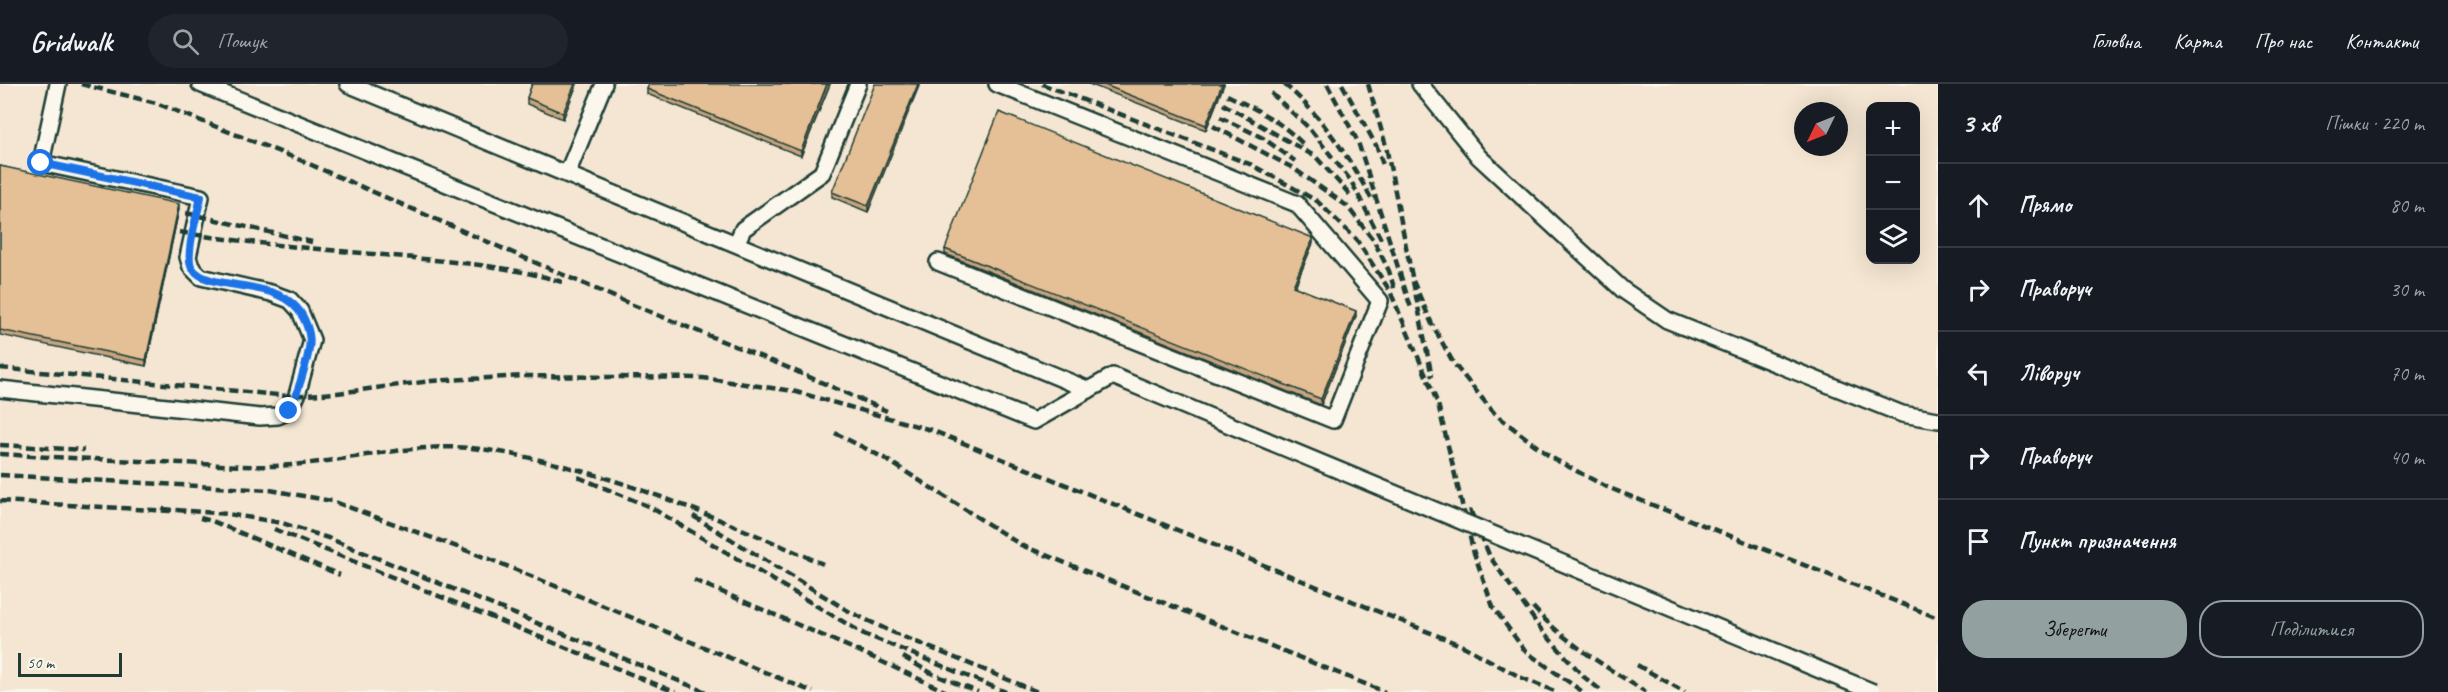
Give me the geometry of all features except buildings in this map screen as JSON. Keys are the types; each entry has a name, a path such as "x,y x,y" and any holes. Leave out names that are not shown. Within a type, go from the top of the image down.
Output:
{"lane":[{"path":"0,389 260,417 278,416 289,411 297,395 312,340 300,311 290,300 271,292 201,277 191,267 188,257 201,197 41,163 58,84"},
{"path":"200,84 1034,421 1113,376 1873,692"},
{"path":"348,84 1089,390"},
{"path":"567,174 604,84"},
{"path":"736,244 743,229 822,173 858,84"},
{"path":"938,262 1333,420 1380,301 1297,204 997,84"},
{"path":"1420,84 1479,157 1623,290 1667,320 1902,414 1938,420"}],"shaded area":[{"path":"0,84 1938,84 1938,692 0,692"}],"railway":[{"path":"81,84 156,103 300,160 628,303 784,366 887,411"},
{"path":"1042,84 1252,165 1317,201 1356,239 1390,291 1438,404 1473,550 1493,607 1525,651 1583,692"},
{"path":"1284,84 1311,110 1334,138 1372,200"},
{"path":"1327,84 1358,142 1411,308"},
{"path":"1342,84 1377,147 1384,168"},
{"path":"1368,84 1386,146 1432,377"},
{"path":"1271,93 1310,129 1351,181 1383,243"},
{"path":"1227,95 1278,123 1305,146"},
{"path":"1223,104 1316,157 1351,196"},
{"path":"1220,117 1263,138 1295,161"},
{"path":"1213,126 1293,168 1347,206 1374,241 1389,271 1395,291"},
{"path":"186,213 312,242"},
{"path":"179,232 267,244 489,266 562,282"},
{"path":"1413,281 1432,324 1454,364 1495,414 1552,458 1607,487 1938,618"},
{"path":"0,368 288,396 337,393 431,381 523,376 703,378 793,391 931,430 1463,646 1522,678 1557,692"},
{"path":"835,433 884,458 1021,545 1385,692"},
{"path":"0,445 84,450"},
{"path":"0,454 261,466 299,464 434,448 461,447 488,450 575,469 659,496 823,564"},
{"path":"0,475 270,490 332,501 487,558 813,692"},
{"path":"578,477 650,507 864,634 1006,692"},
{"path":"0,501 171,511"},
{"path":"163,509 228,514 282,523 328,538 706,692"},
{"path":"1470,509 1490,557 1540,628 1584,677 1603,692"},
{"path":"693,516 850,612 892,632 1038,692"},
{"path":"200,518 340,575"},
{"path":"274,529 675,692"},
{"path":"694,580 947,692"},
{"path":"1533,607 1572,643 1646,692"},
{"path":"903,657 933,674 978,692"},
{"path":"1637,665 1685,692"}],"route":[{"path":"41,163 201,197 188,257 191,267 201,277 271,292 290,300 300,311 307,324 312,340 297,395 289,411"}]}
